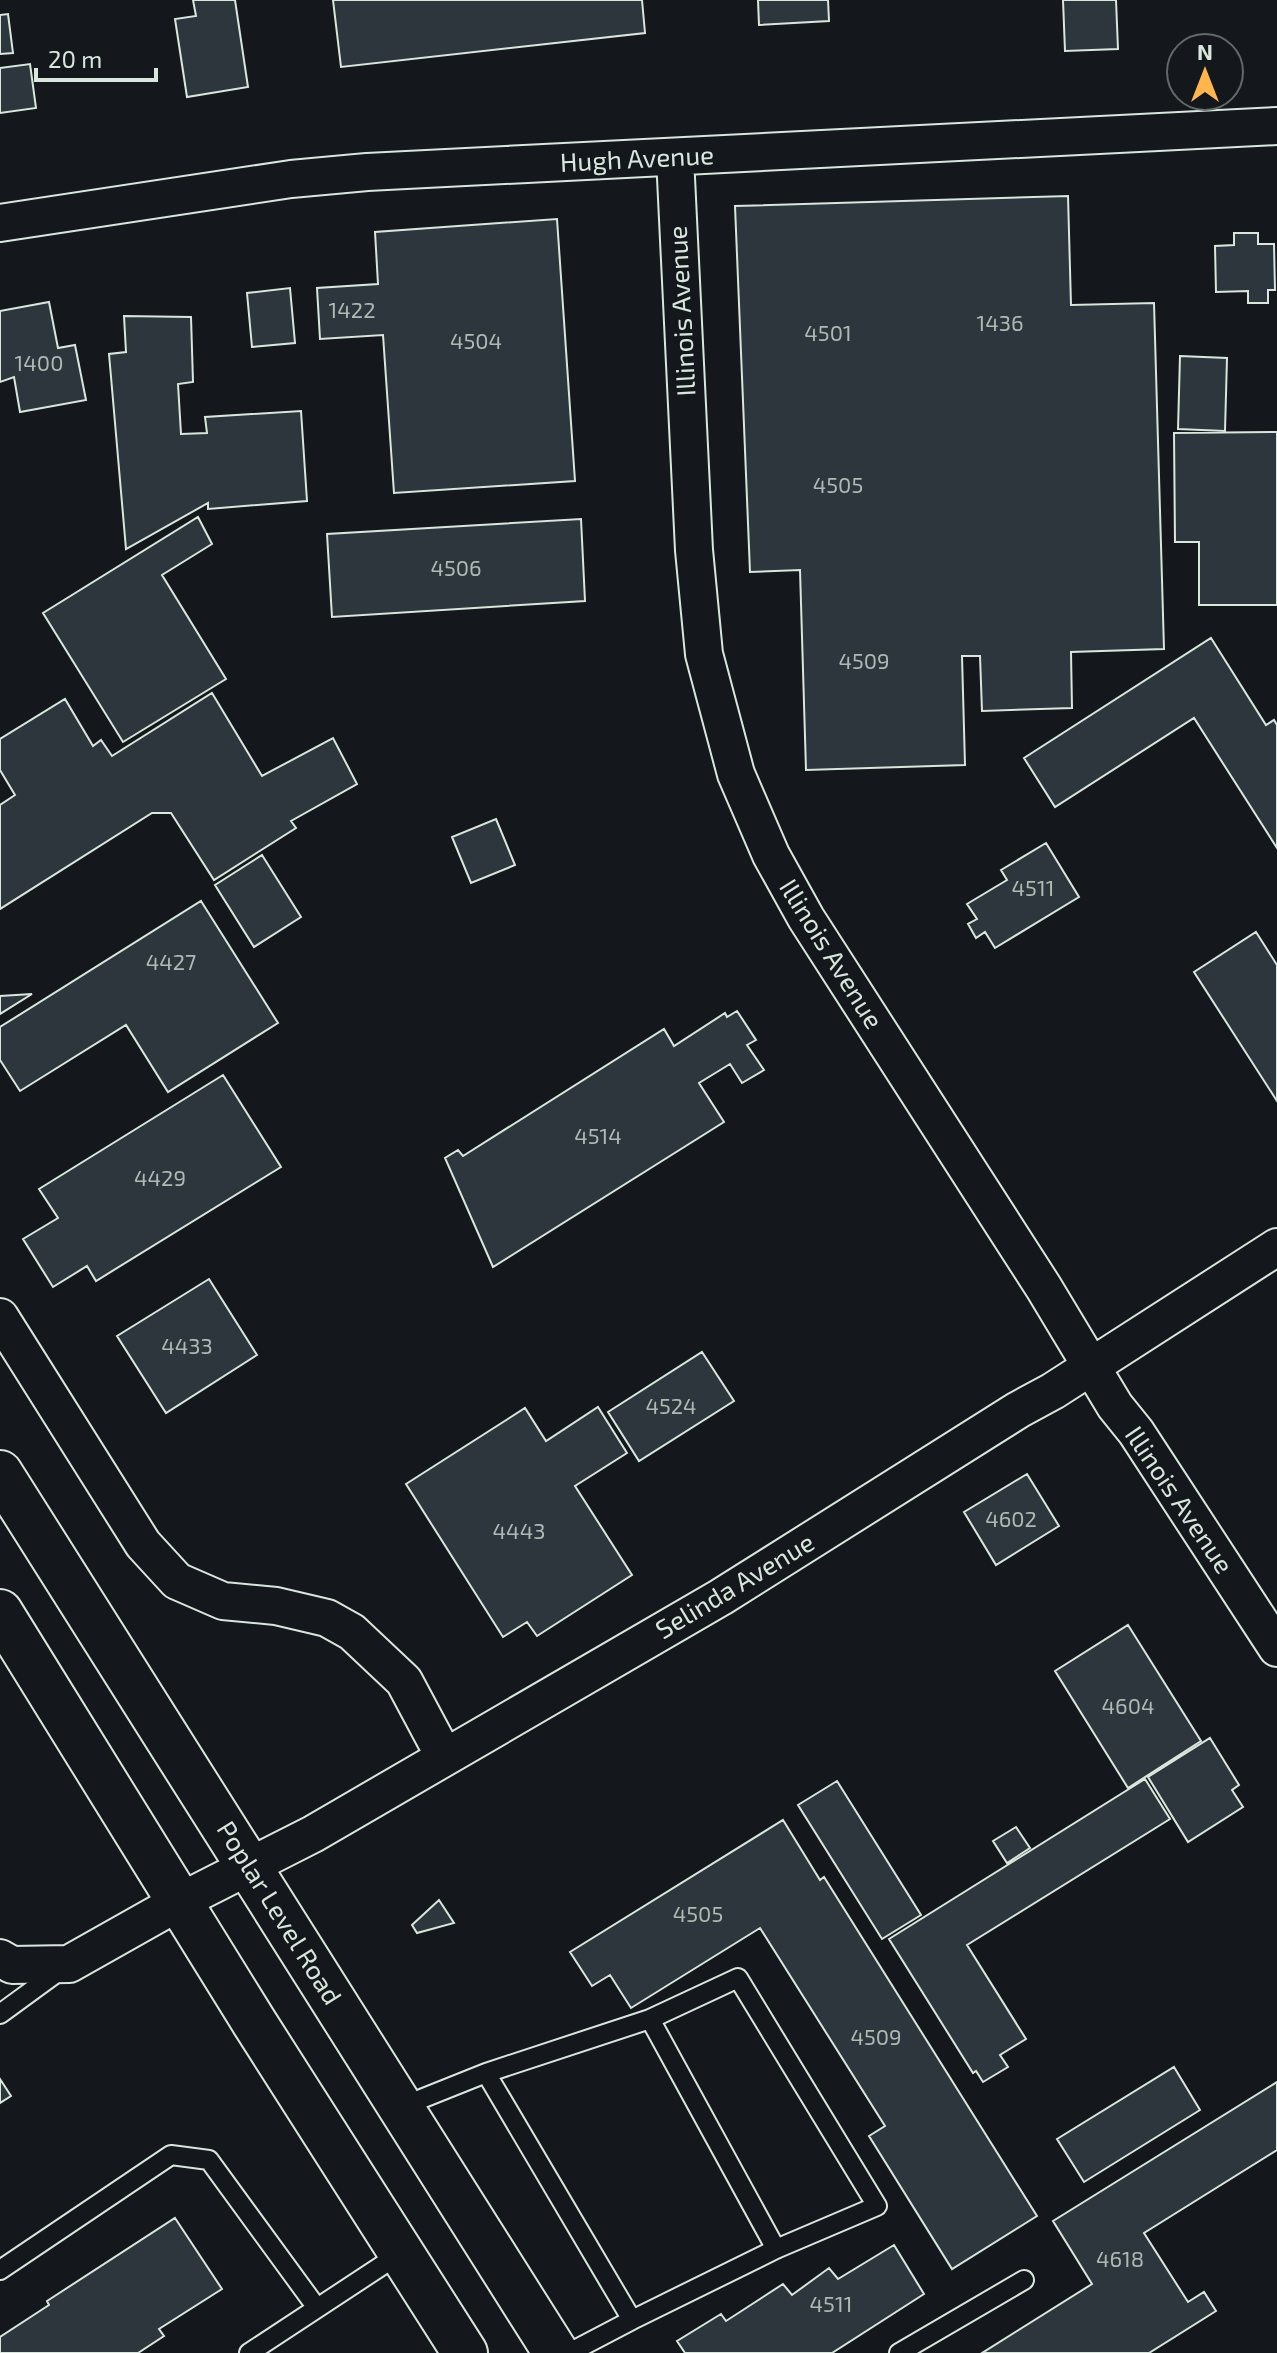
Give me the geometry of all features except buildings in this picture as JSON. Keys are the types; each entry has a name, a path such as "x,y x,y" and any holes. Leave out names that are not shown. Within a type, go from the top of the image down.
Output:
{"main road":[{"name":"Poplar Level Road","path":"0,1473 556,2353"},
{"path":"0,1612 179,1902 465,2353"}],"street":[{"name":"Hugh Avenue","path":"0,223 321,176 943,141 1277,126"},
{"name":"Illinois Avenue","path":"675,157 694,550 704,654 736,774 771,855 806,918 1115,1406 1136,1432 1277,1648"},
{"name":"Selinda Avenue","path":"69,1964 179,1902 313,1834 721,1597 1277,1247"},
{"path":"0,1317 143,1544 177,1581 223,1601 276,1606 327,1618 352,1632 404,1681 444,1756"},
{"path":"0,1958 12,1965 69,1964"}],"lane":[{"path":"0,2014 69,1964"},
{"path":"401,2107 486,2073 650,2019 738,1978 877,2206 776,2249 569,2353"},
{"path":"650,2019 776,2249"},
{"path":"486,2073 632,2320"},
{"path":"0,2270 171,2155 209,2160 317,2308"},
{"path":"249,2353 401,2253"},
{"path":"899,2353 1024,2280"}]}
